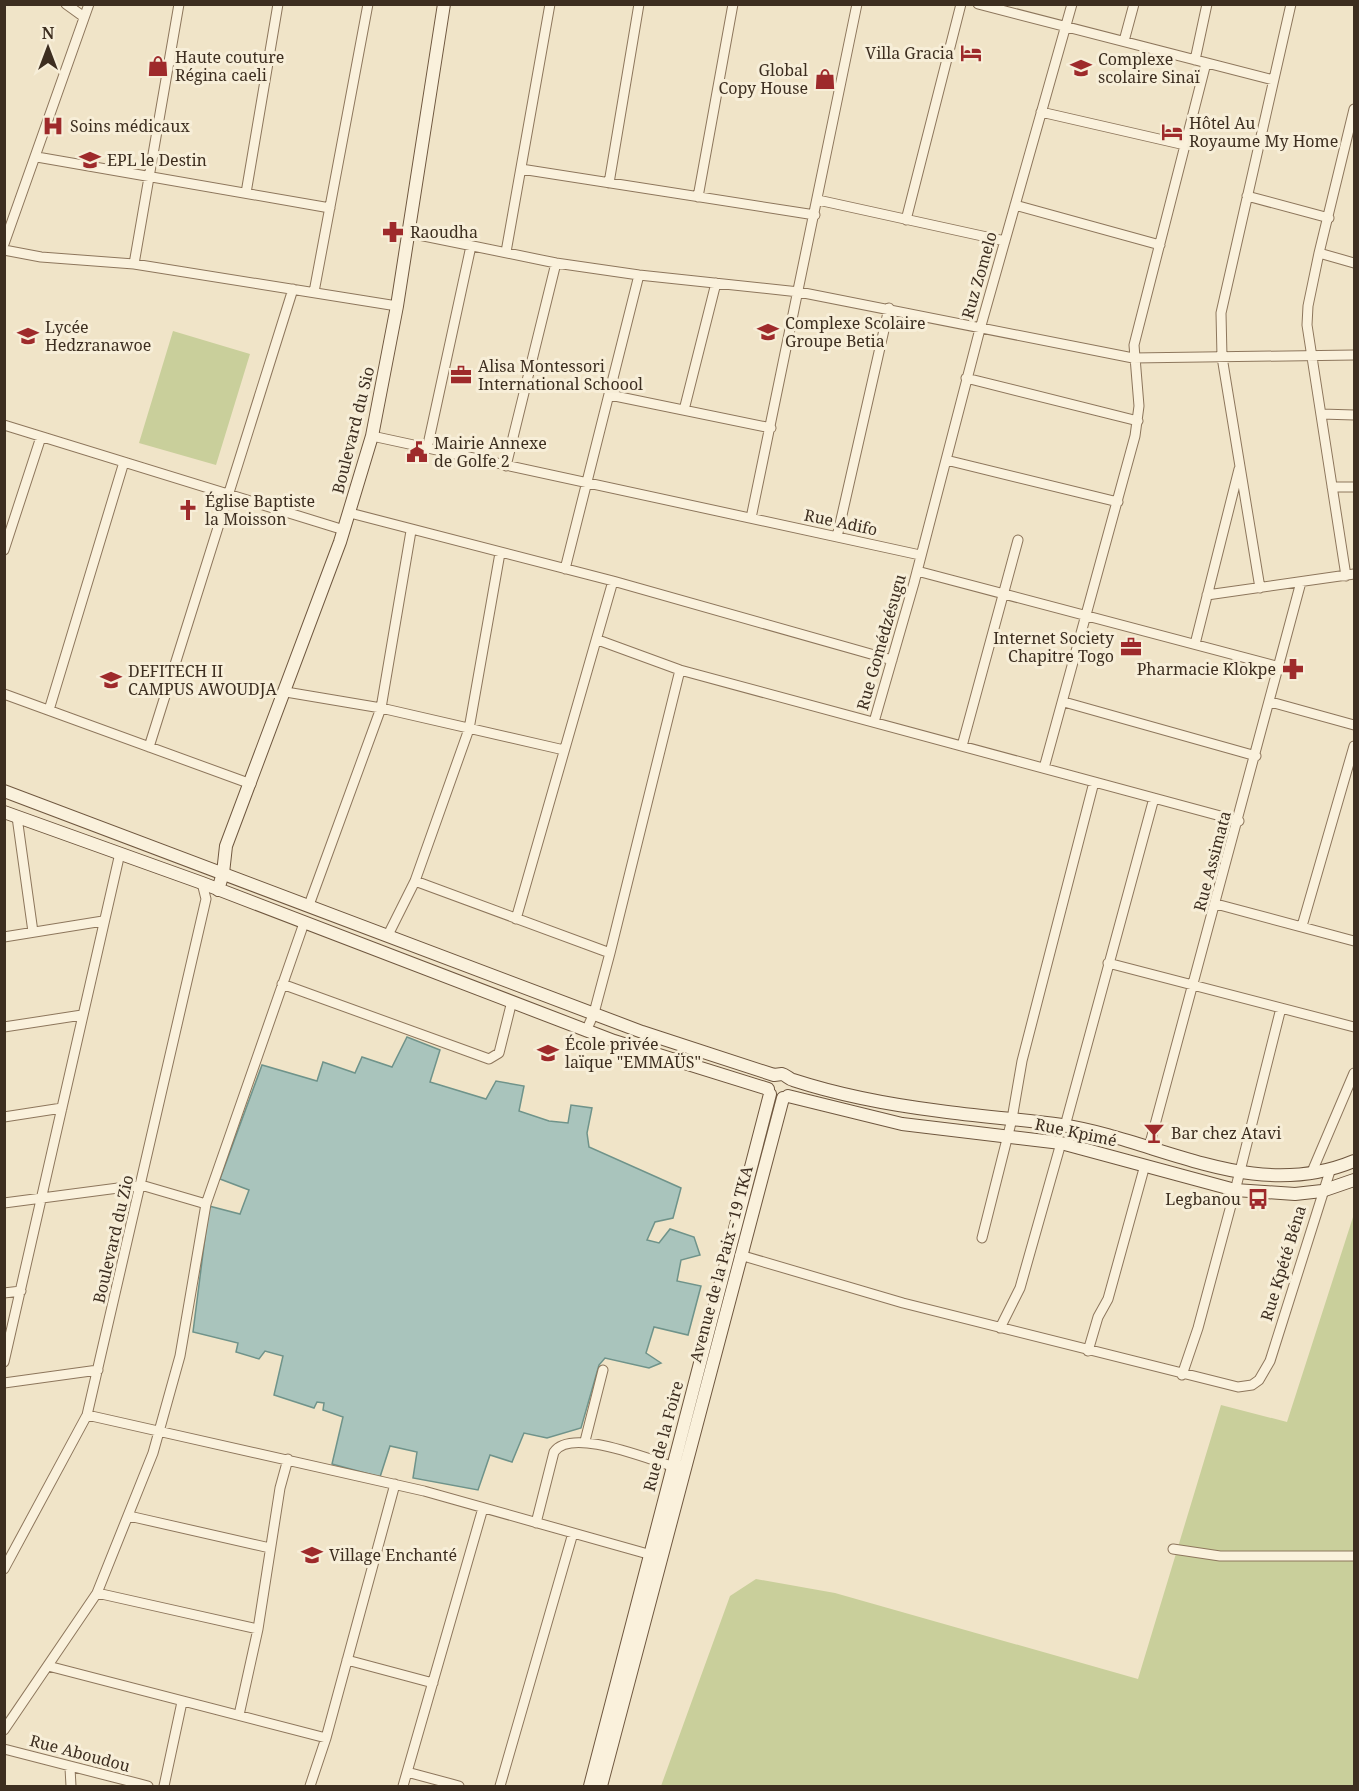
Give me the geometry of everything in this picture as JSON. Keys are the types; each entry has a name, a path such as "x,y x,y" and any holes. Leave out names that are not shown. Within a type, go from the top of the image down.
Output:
{"main road":[{"name":"Boulevard du Sio","path":"218,890 223,873 226,846 286,692 344,530 372,436 397,306 444,4"},
{"path":"4,791 642,1032 774,1075 784,1074 790,1080 792,1088 786,1097 635,1048 202,883 4,812"},
{"name":"Boulevard du Sio","path":"202,883 208,867 226,846"},
{"path":"769,1092 768,1081 774,1075"},
{"path":"790,1080 929,1110 1065,1126 1240,1173 1311,1174 1330,1171 1354,1161"},
{"name":"Rue de la Foire","path":"590,1786 655,1556 672,1466 769,1092"},
{"name":"Rue Kpimé","path":"786,1097 902,1124 1061,1143 1235,1190 1274,1195 1323,1191 1354,1180"},
{"name":"Avenue de la Paix - 19 TKA","path":"601,1786 655,1556 786,1097"}],"street":[{"path":"66,4 84,17"},
{"path":"4,244 37,157 89,4"},
{"path":"134,264 179,4"},
{"path":"246,193 279,4"},
{"path":"314,292 368,4"},
{"path":"506,252 550,4"},
{"path":"609,183 639,4"},
{"path":"698,197 733,4"},
{"path":"751,518 857,4"},
{"path":"906,220 962,4"},
{"path":"978,4 1274,80"},
{"name":"Ruz Zomelo","path":"920,555 966,378 1072,4"},
{"path":"1124,41 1134,4"},
{"path":"1195,60 1208,4"},
{"path":"1260,588 1222,357 1221,313 1291,4"},
{"path":"1044,768 1064,702 1138,421 1134,345 1206,63"},
{"path":"1207,596 1350,575 1332,487 1307,325 1308,306 1319,253 1354,109"},
{"path":"1041,112 1185,145"},
{"path":"37,157 330,208"},
{"path":"521,169 814,215"},
{"path":"1247,196 1329,218"},
{"path":"818,200 1005,241"},
{"path":"1015,205 1160,245"},
{"path":"409,232 556,262 639,275 799,292 1133,358 1354,355"},
{"path":"427,450 471,246"},
{"path":"4,250 41,257 134,264 397,306"},
{"path":"1319,253 1354,263"},
{"path":"506,466 556,262"},
{"path":"565,569 639,275"},
{"path":"684,410 716,283"},
{"path":"149,747 293,289"},
{"path":"837,537 889,308"},
{"path":"966,378 1138,421"},
{"path":"610,395 771,428"},
{"path":"1321,414 1354,415"},
{"path":"4,425 344,530"},
{"name":"Rue Adifo","path":"372,436 427,450 920,555"},
{"path":"4,550 41,437"},
{"path":"946,460 1118,502"},
{"path":"49,710 124,462"},
{"path":"1195,644 1240,464"},
{"path":"1332,487 1354,487"},
{"path":"350,513 411,531 613,581 892,660"},
{"path":"309,905 381,708 411,531"},
{"path":"962,746 1018,540"},
{"path":"388,935 414,881 469,729 500,554"},
{"path":"920,555 917,571 1004,592 1280,667"},
{"name":"Rue Gomédzésugu","path":"874,722 917,571"},
{"path":"516,918 598,640 613,581"},
{"name":"Rue Assimata","path":"1149,1147 1239,821 1301,582"},
{"path":"598,640 680,670 1239,821"},
{"path":"587,1029 594,1013 610,953 680,670"},
{"path":"286,692 381,708 564,750"},
{"path":"4,694 251,784"},
{"path":"1064,702 1256,756"},
{"path":"1271,702 1354,725"},
{"path":"1302,926 1354,746"},
{"path":"982,1238 1012,1119 1022,1061 1094,782"},
{"path":"1065,1126 1154,798"},
{"path":"17,817 33,932"},
{"path":"4,1362 120,853"},
{"path":"414,881 610,953"},
{"name":"Boulevard du Zio","path":"4,1569 87,1416 206,899 202,883"},
{"path":"206,899 218,890"},
{"path":"1216,904 1354,941"},
{"path":"4,937 103,921"},
{"path":"4,1730 97,1593 161,1432 182,1345 207,1204 304,923"},
{"path":"1108,963 1354,1027"},
{"path":"282,984 489,1059 499,1053 512,1001"},
{"path":"740,1255 1000,1328 1182,1375 1198,1328 1240,1173 1281,1008"},
{"path":"4,1027 82,1015"},
{"path":"1311,1174 1354,1073"},
{"path":"4,1117 62,1107"},
{"path":"1000,1328 1020,1288 1061,1143"},
{"path":"1088,1351 1098,1317 1108,1299 1145,1165"},
{"name":"Rue Kpété Béna","path":"1182,1375 1238,1387 1252,1385 1259,1380 1270,1361 1330,1171"},
{"path":"4,1203 141,1185 207,1204"},
{"path":"4,1293 21,1291"},
{"path":"4,1383 98,1370"},
{"path":"585,1441 603,1371"},
{"path":"87,1416 395,1484 655,1556"},
{"path":"536,1523 554,1452 562,1444 585,1441 672,1466"},
{"path":"239,1715 258,1629 270,1548 288,1459"},
{"path":"310,1786 326,1738 395,1484"},
{"path":"403,1786 483,1508"},
{"path":"129,1516 270,1548"},
{"path":"500,1786 573,1533"},
{"path":"1173,1549 1220,1556 1354,1556"},
{"path":"97,1593 258,1629"},
{"path":"347,1660 433,1683"},
{"path":"48,1666 326,1738"},
{"path":"164,1786 182,1702"},
{"name":"Rue Aboudou","path":"4,1749 70,1768 148,1786"},
{"path":"70,1768 71,1786"},
{"path":"407,1772 459,1786"}],"green space":[{"path":"173,331 250,354 216,465 139,443"},
{"path":"1354,1214 1354,1786 661,1786 730,1596 756,1579 835,1593 1138,1679 1221,1405 1287,1422"}],"water":[{"path":"407,1037 440,1050 430,1082 486,1099 496,1081 524,1086 519,1111 549,1121 568,1123 571,1105 592,1108 587,1133 589,1147 681,1188 673,1218 655,1222 647,1240 659,1243 670,1229 694,1237 700,1255 681,1260 677,1281 701,1286 688,1335 654,1327 646,1353 661,1363 649,1368 605,1358 599,1365 581,1428 547,1438 524,1433 512,1462 490,1455 478,1490 413,1478 417,1452 390,1446 380,1477 332,1464 343,1417 323,1410 324,1403 317,1402 314,1408 274,1395 283,1356 265,1351 259,1359 236,1352 238,1343 193,1332 209,1206 240,1214 249,1190 220,1179 262,1065 317,1081 323,1062 355,1073 362,1057 392,1067"}],"place":[{"name":"Villa Gracia","path":"971,53"},
{"name":"Haute couture Régina caeli","path":"158,66"},
{"name":"Complexe scolaire Sinaï","path":"1081,68"},
{"name":"Global Copy House","path":"825,79"},
{"name":"Soins médicaux","path":"53,126"},
{"name":"Hôtel Au Royaume My Home","path":"1172,132"},
{"name":"EPL le Destin","path":"90,160"},
{"name":"Raoudha","path":"393,232"},
{"name":"Complexe Scolaire Groupe Betia","path":"768,332"},
{"name":"Lycée Hedzranawoe","path":"28,336"},
{"name":"Alisa Montessori International Schoool","path":"461,375"},
{"name":"Mairie Annexe de Golfe 2","path":"417,452"},
{"name":"Église Baptiste la Moisson","path":"188,510"},
{"name":"Internet Society Chapitre Togo","path":"1131,647"},
{"name":"Pharmacie Klokpe","path":"1293,669"},
{"name":"DEFITECH II CAMPUS AWOUDJA","path":"111,680"},
{"name":"École privée laïque \"EMMAÜS\"","path":"548,1053"},
{"name":"Bar chez Atavi","path":"1154,1133"},
{"name":"Legbanou","path":"1258,1199"},
{"name":"Village Enchanté","path":"312,1555"}]}
